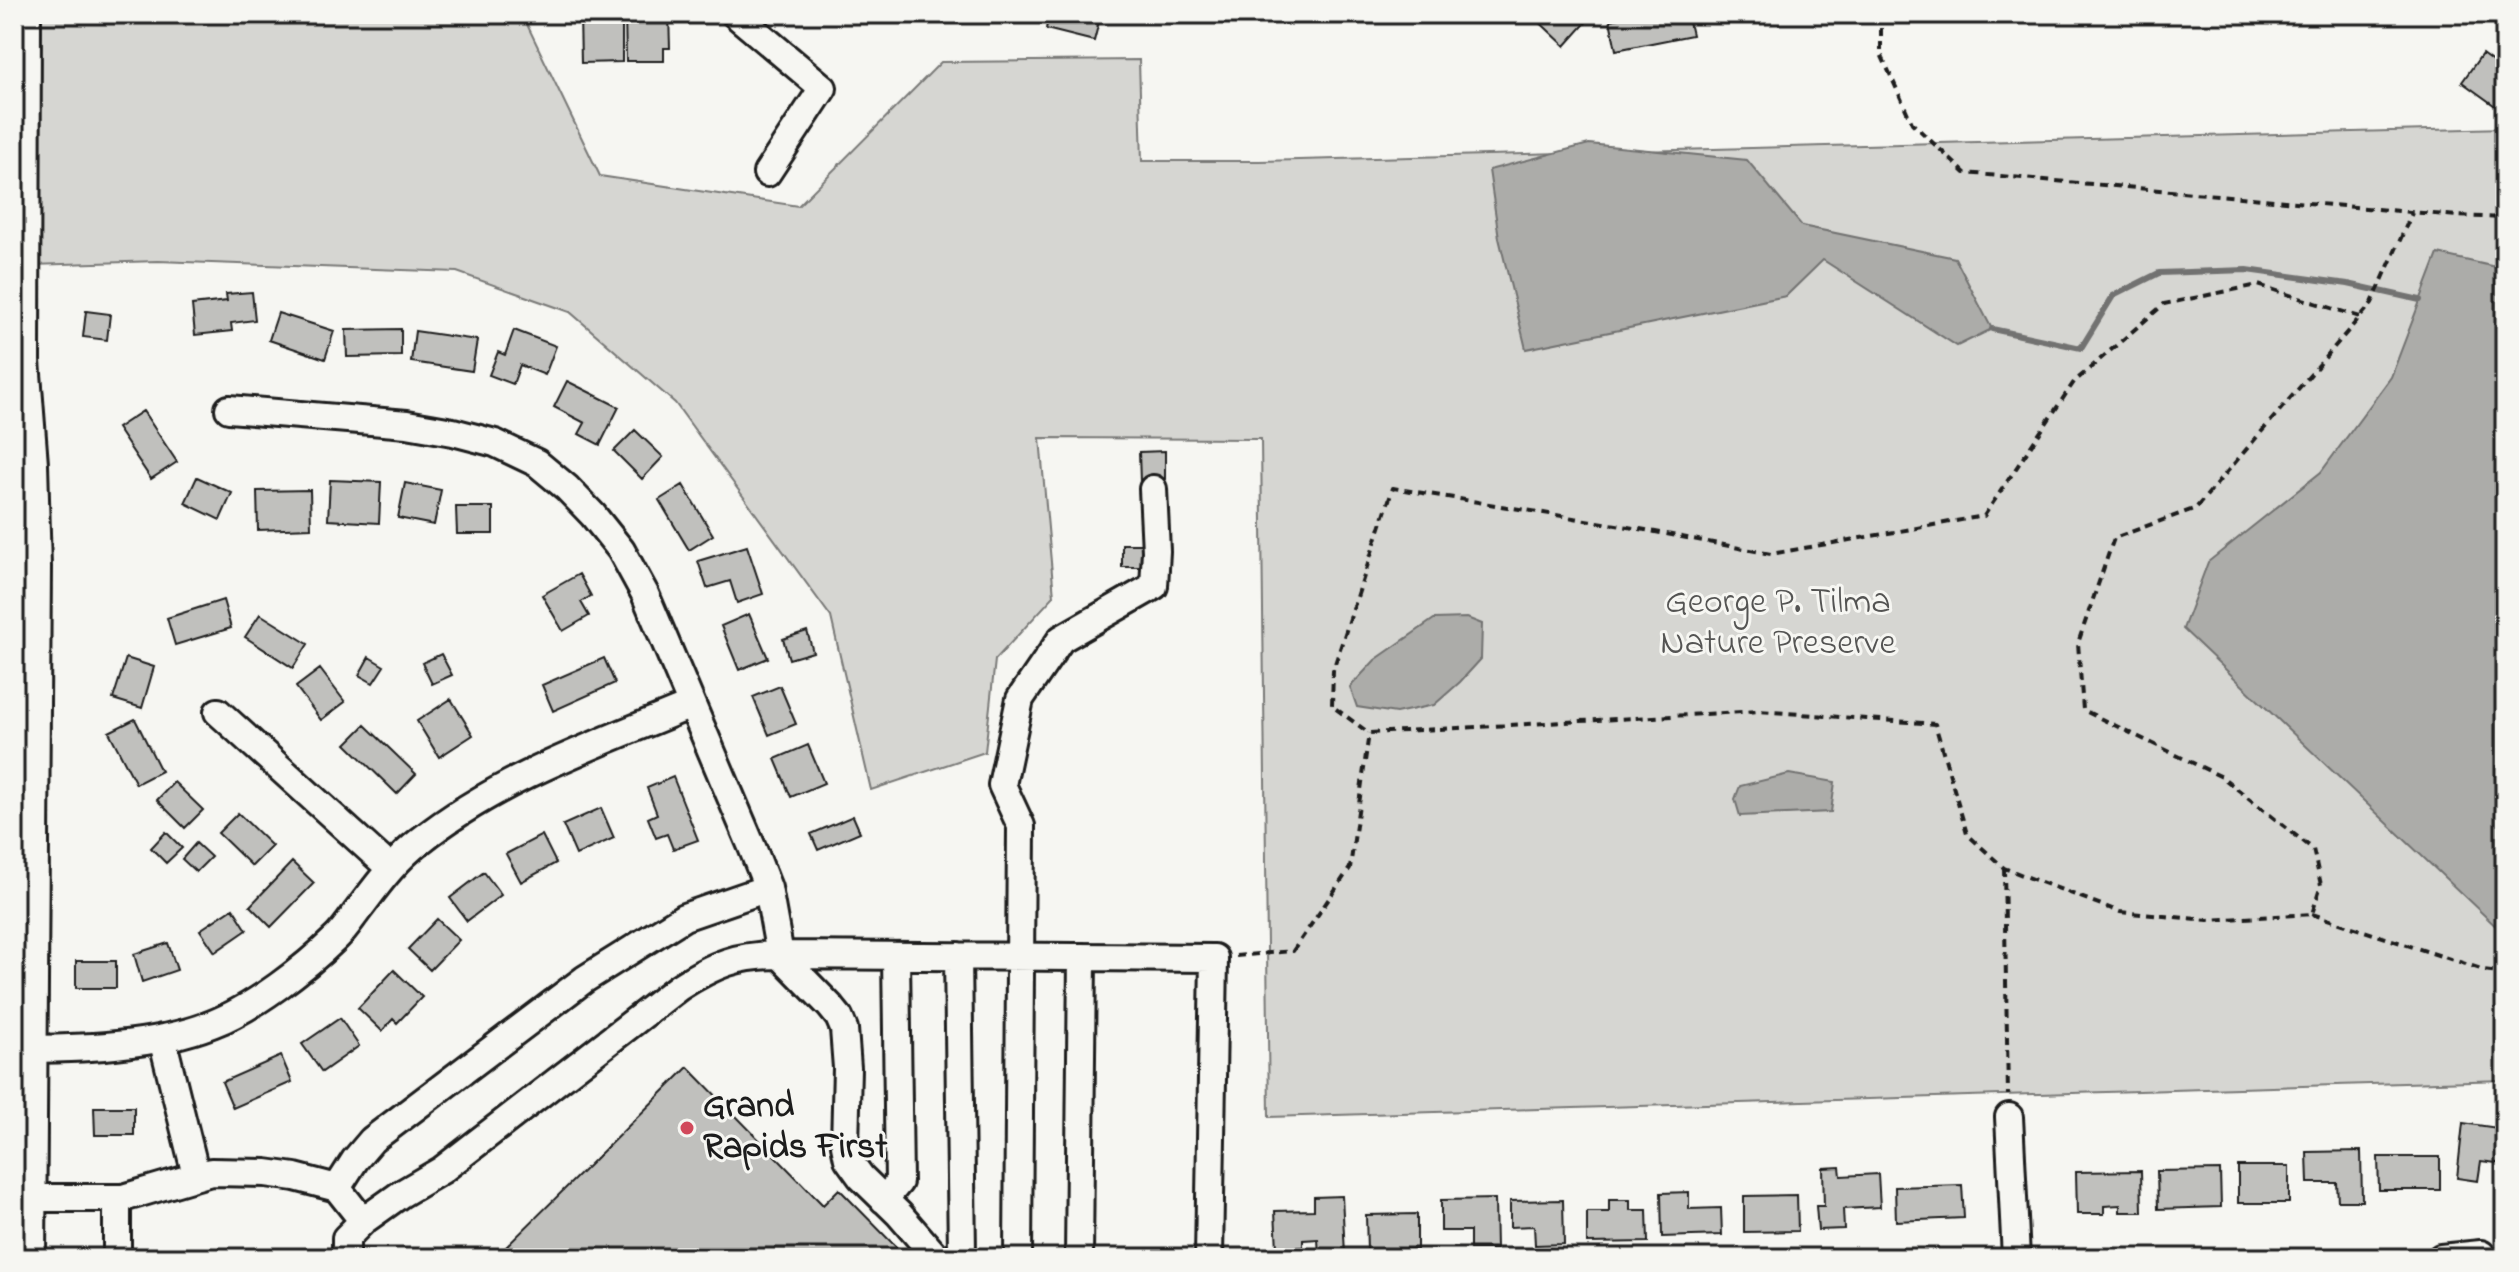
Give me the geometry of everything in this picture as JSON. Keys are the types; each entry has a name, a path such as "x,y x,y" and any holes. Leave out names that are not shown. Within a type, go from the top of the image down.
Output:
{"main road":[{"path":"23,14 22,361 30,464 33,567 22,1049 29,1198 28,1258"}],"street":[{"path":"735,14 823,88 767,173"},
{"path":"229,409 407,424 495,443 537,463 593,515 621,550 645,594 768,888 780,955 839,1017 844,1029 847,1054 845,1145 848,1159 937,1258"},
{"path":"1018,1258 1021,826 1002,785 1020,699 1061,639 1154,586 1153,489"},
{"path":"22,1049 79,1048 162,1038 213,1024 277,988 339,936 390,868 419,841 464,809 508,784 691,705"},
{"path":"218,712 390,868"},
{"path":"337,1188 372,1140 585,979 684,917 768,888"},
{"path":"346,1258 346,1238 363,1221 442,1170 679,987 705,970 727,961 749,956 780,955 1214,958 1209,1258"},
{"path":"884,1200 899,1182 896,956"},
{"path":"958,956 962,1252 959,1258"},
{"path":"1079,1258 1082,957"},
{"path":"162,1038 196,1175"},
{"path":"2009,1117 2016,1258"},
{"path":"29,1198 117,1198 196,1175 222,1171 266,1173 337,1188 363,1221"},
{"path":"117,1198 117,1258"},
{"path":"2441,1258 2481,1254"}],"path":[{"path":"1881,14 1881,54 1912,123 1965,173 2412,213 2505,218"},
{"path":"2312,914 2321,885 2313,849 2222,777 2083,710 2078,643 2114,538 2196,508 2372,303 2412,213"},
{"path":"2360,317 2258,285 2164,304 2074,382 1984,516 1771,554 1393,488 1333,670 1332,706 1369,733 1759,711 1935,724 1967,834 2004,868 2120,912 2208,920 2312,914 2484,970 2505,973"},
{"path":"1214,958 1293,951 1350,868 1369,733"},
{"path":"2004,868 2009,1117"}],"green space":[{"name":"George P. Tilma Nature Preserve","path":"42,14 522,14 600,176 798,206 941,62 1139,60 1142,161 1259,161 2505,128 2505,1080 1269,1117 1261,439 1040,438 1054,596 995,660 985,752 871,790 831,617 675,403 570,312 457,272 158,261 32,265"}],"shaded area":[{"path":"1589,144 1747,160 1802,226 1955,258 1992,329 1957,346 1823,260 1786,296 1526,349 1499,238 1489,170"},
{"path":"2438,254 2505,269 2505,935 2183,629 2208,562 2321,472 2391,377"},
{"path":"1467,618 1482,624 1481,659 1434,705 1396,713 1357,707 1350,687 1375,660 1434,619"},
{"path":"1789,774 1835,782 1831,812 1740,816 1735,799 1740,786"}],"building":[{"path":"580,14 622,14 622,62 581,63"},
{"path":"625,14 669,14 670,48 664,48 664,61 626,61"},
{"path":"1049,14 1101,14 1094,41 1046,29"},
{"path":"1531,14 1587,14 1591,17 1565,46"},
{"path":"1638,14 1687,14 1692,35 1616,50 1610,20"},
{"path":"2482,54 2505,71 2505,113 2462,82"},
{"path":"252,292 255,320 231,323 232,331 195,335 192,305 227,301 226,294"},
{"path":"86,311 110,314 107,340 83,337"},
{"path":"278,313 334,331 325,359 269,340"},
{"path":"401,329 401,356 347,357 346,330"},
{"path":"514,330 556,346 545,375 520,365 513,384 489,375 498,352 505,355"},
{"path":"415,331 477,340 472,371 411,362"},
{"path":"567,381 619,407 600,445 579,434 585,423 554,407"},
{"path":"143,411 177,462 151,479 117,428"},
{"path":"635,430 663,457 642,479 614,451"},
{"path":"1165,451 1165,482 1140,482 1139,452"},
{"path":"197,477 232,493 220,520 185,503"},
{"path":"330,480 381,482 379,523 328,520"},
{"path":"405,483 441,490 434,525 398,518"},
{"path":"683,485 713,535 689,550 659,500"},
{"path":"310,490 311,528 258,530 257,491"},
{"path":"456,507 493,507 493,534 457,534"},
{"path":"1122,544 1142,544 1143,567 1122,567"},
{"path":"747,546 763,594 737,603 730,581 707,588 698,561"},
{"path":"579,574 591,596 581,602 589,616 563,631 542,595"},
{"path":"223,600 231,628 175,645 167,618"},
{"path":"260,614 308,644 293,668 245,637"},
{"path":"749,614 768,658 739,670 721,626"},
{"path":"807,631 813,652 789,659 783,639"},
{"path":"441,654 452,675 432,684 422,663"},
{"path":"369,657 384,666 373,683 359,675"},
{"path":"126,658 154,667 142,708 113,699"},
{"path":"604,658 615,683 553,711 542,685"},
{"path":"320,669 345,702 321,720 296,687"},
{"path":"780,686 796,724 769,735 753,697"},
{"path":"451,699 473,735 439,757 417,721"},
{"path":"135,719 161,771 136,784 109,732"},
{"path":"365,725 416,774 397,794 346,744"},
{"path":"808,745 824,783 791,797 775,759"},
{"path":"673,777 698,840 673,849 667,834 656,838 648,818 657,814 647,788"},
{"path":"174,782 203,810 185,828 157,800"},
{"path":"601,808 614,838 576,855 563,825"},
{"path":"238,813 272,846 252,866 218,833"},
{"path":"853,816 860,832 818,850 811,834"},
{"path":"166,832 182,848 166,863 151,848"},
{"path":"542,835 556,863 521,882 506,854"},
{"path":"196,843 211,857 196,872 182,859"},
{"path":"292,862 314,883 271,927 250,906"},
{"path":"484,872 501,895 467,921 450,898"},
{"path":"233,908 247,930 215,952 200,930"},
{"path":"437,919 459,940 430,970 408,949"},
{"path":"168,943 177,970 142,982 134,954"},
{"path":"76,961 116,961 116,988 76,988"},
{"path":"394,970 422,997 397,1023 393,1019 382,1031 358,1008"},
{"path":"340,1018 359,1046 322,1072 302,1044"},
{"path":"281,1056 292,1082 233,1108 222,1082"},
{"name":"Grand Rapids First","path":"688,1067 823,1205 839,1189 907,1258 495,1258"},
{"path":"94,1107 134,1107 134,1135 95,1135"},
{"path":"2463,1123 2505,1129 2505,1164 2481,1161 2478,1181 2457,1178"},
{"path":"2361,1151 2362,1201 2338,1201 2337,1183 2308,1183 2307,1152"},
{"path":"2378,1157 2440,1157 2440,1190 2379,1190"},
{"path":"2238,1166 2289,1166 2289,1203 2238,1203"},
{"path":"1840,1167 1841,1176 1878,1174 1880,1207 1843,1209 1844,1229 1818,1230 1816,1206 1824,1206 1823,1168"},
{"path":"2220,1170 2221,1207 2158,1209 2157,1171"},
{"path":"2141,1171 2142,1212 2120,1212 2120,1205 2104,1206 2104,1214 2077,1214 2076,1172"},
{"path":"1962,1185 1964,1218 1896,1221 1895,1187"},
{"path":"1689,1192 1689,1209 1721,1208 1722,1235 1662,1237 1661,1193"},
{"path":"1797,1195 1798,1231 1744,1232 1744,1196"},
{"path":"1342,1196 1345,1254 1319,1255 1318,1239 1303,1240 1303,1247 1277,1249 1275,1211 1314,1210 1314,1197"},
{"path":"1495,1199 1496,1249 1470,1249 1470,1231 1441,1231 1441,1200"},
{"path":"1563,1200 1564,1244 1535,1245 1534,1226 1510,1227 1510,1201"},
{"path":"1609,1200 1630,1200 1630,1210 1647,1210 1648,1242 1587,1243 1587,1212 1609,1212"},
{"path":"1417,1214 1417,1249 1367,1250 1366,1215"}],"waterway":[{"path":"1992,329 2081,348 2113,296 2159,273 2247,270 2348,284 2420,300"}],"place":[{"name":"Grand Rapids First","path":"687,1128"}]}
